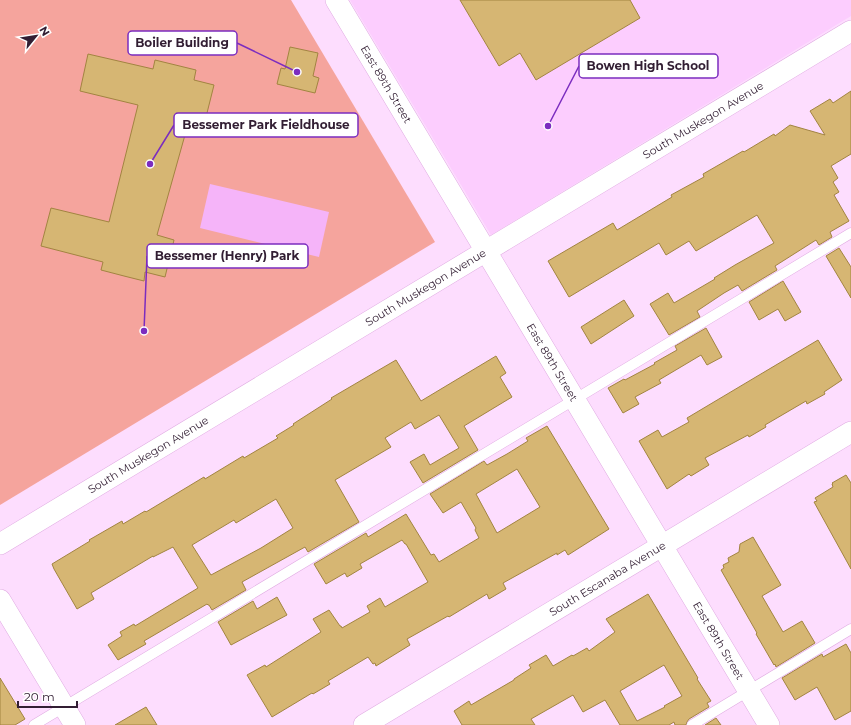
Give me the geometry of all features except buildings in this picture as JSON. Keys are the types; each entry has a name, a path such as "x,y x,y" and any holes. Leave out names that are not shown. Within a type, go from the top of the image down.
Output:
{"street":[{"name":"East 89th Street","path":"336,0 769,725"},
{"name":"South Muskegon Avenue","path":"0,544 851,31"},
{"name":"South Escanaba Avenue","path":"364,725 851,432"},
{"path":"0,600 75,725"}],"lane":[{"path":"34,725 851,233"},
{"path":"692,725 851,629"}],"shaded area":[{"path":"0,0 291,0 435,242 0,505"},
{"path":"350,0 851,0 851,16 491,235"},
{"path":"210,184 329,212 319,257 200,228"}],"place":[{"name":"Boiler Building","path":"297,72"},
{"name":"Bowen High School","path":"548,126"},
{"name":"Bessemer Park Fieldhouse","path":"150,164"},
{"name":"Bessemer (Henry) Park","path":"144,331"}]}
